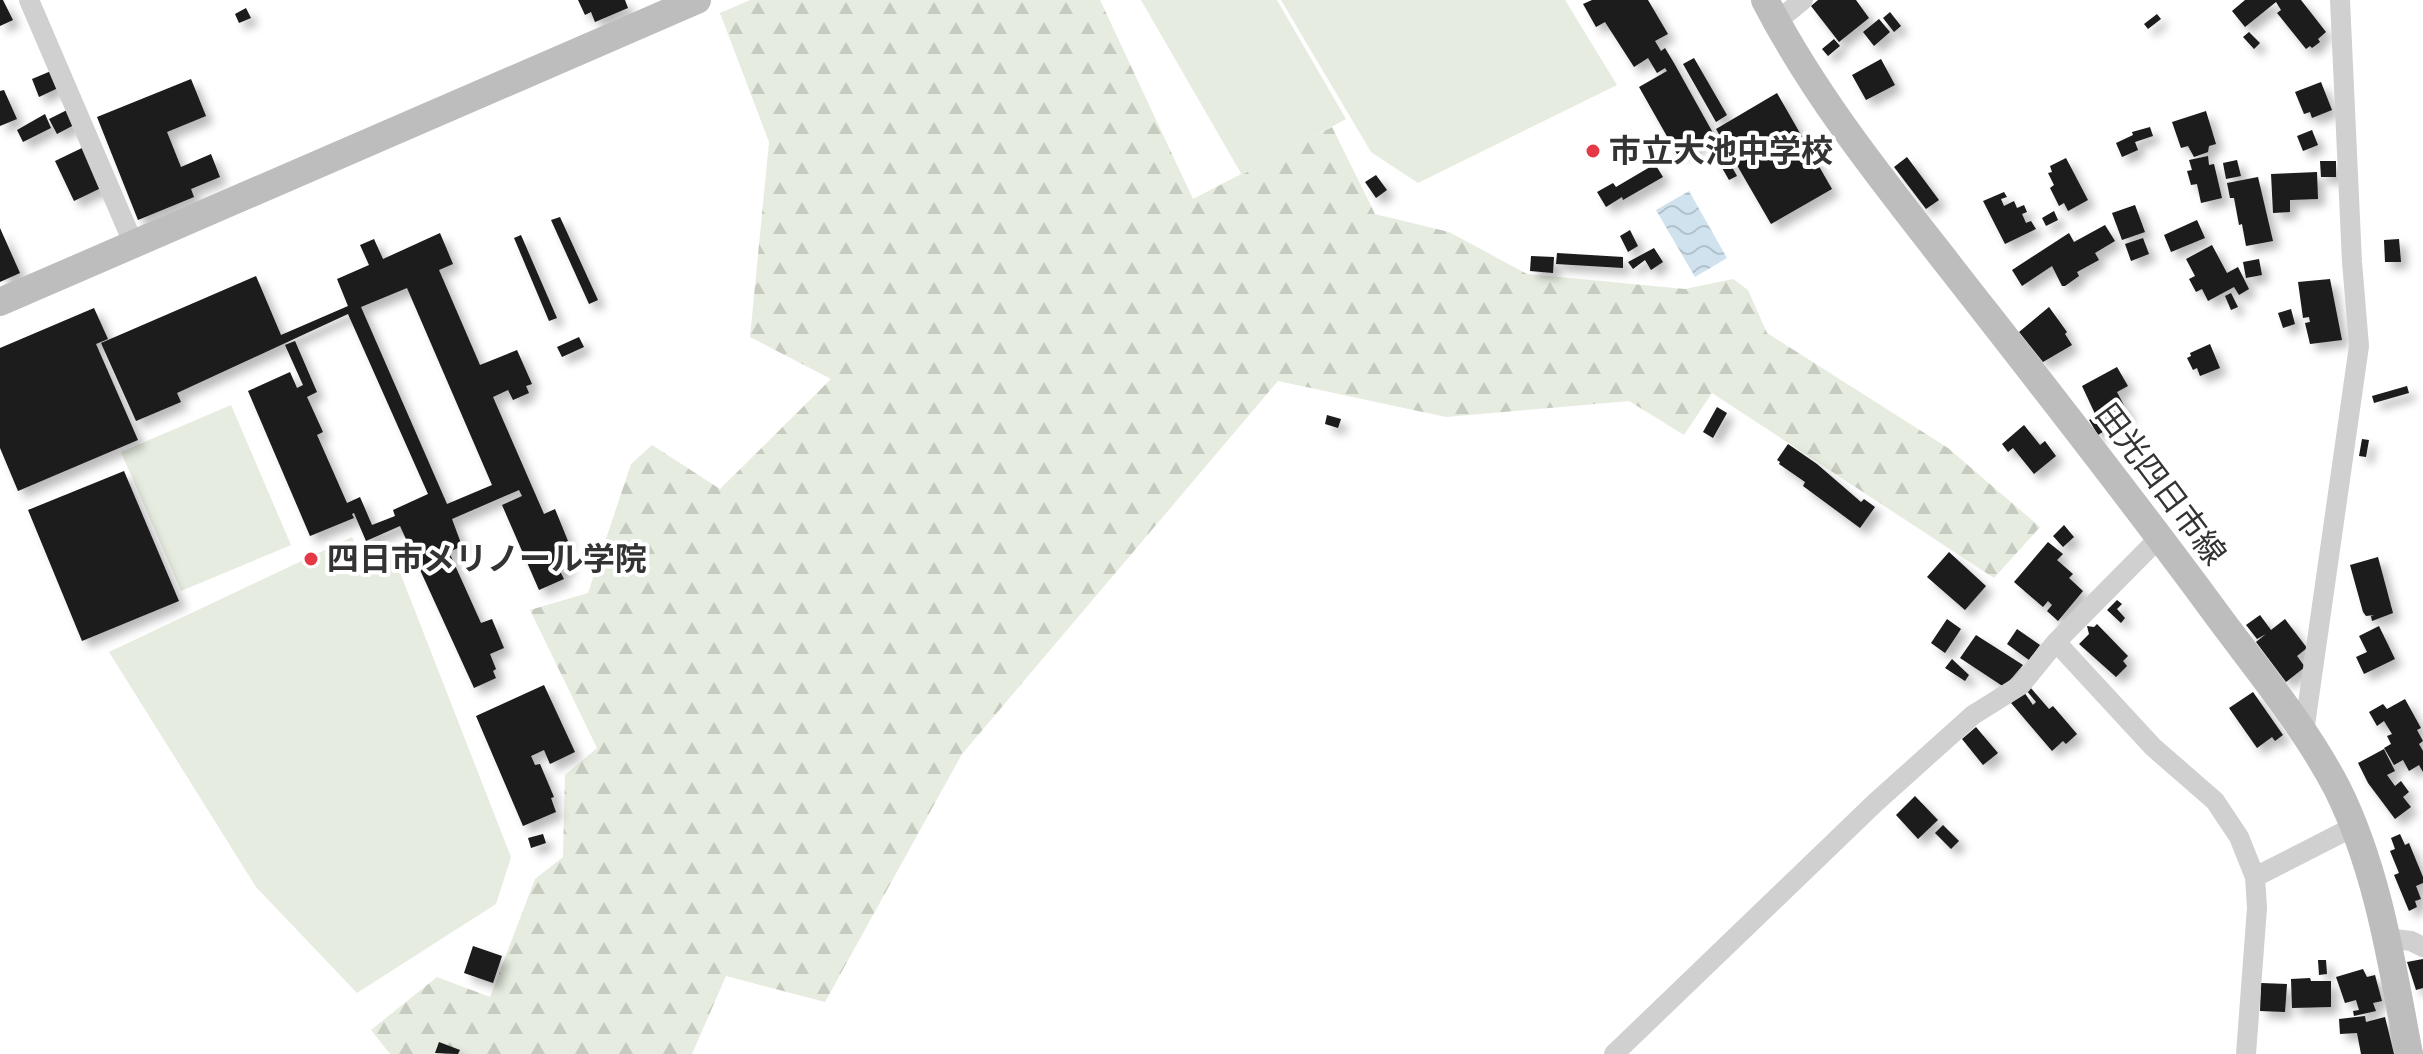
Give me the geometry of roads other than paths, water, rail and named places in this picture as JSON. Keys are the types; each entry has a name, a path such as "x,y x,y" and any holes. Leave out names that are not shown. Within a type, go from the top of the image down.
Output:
{"main road":[{"path":"0,302 697,0"},
{"name":"田光四日市線","path":"1771,11 1826,103 1881,178 2160,537 2304,732 2337,788 2353,827 2387,938 2409,1054"}],"street":[{"path":"29,0 134,245"},
{"path":"1771,11 1803,0"},
{"path":"2304,732 2359,346 2340,0"},
{"path":"1614,1054 1876,802 1973,715 2021,685 2056,642 2160,537"},
{"path":"2056,642 2153,747 2215,801 2239,837 2255,877 2257,908 2246,1054"},
{"path":"2255,877 2353,827"},
{"path":"2387,938 2411,941 2423,947"}],"water":[{"path":"1689,191 1727,258 1695,277 1656,210"}],"place":[{"name":"市立大池中学校","path":"1593,151"},
{"name":"四日市メリノール学院","path":"311,559"}]}
